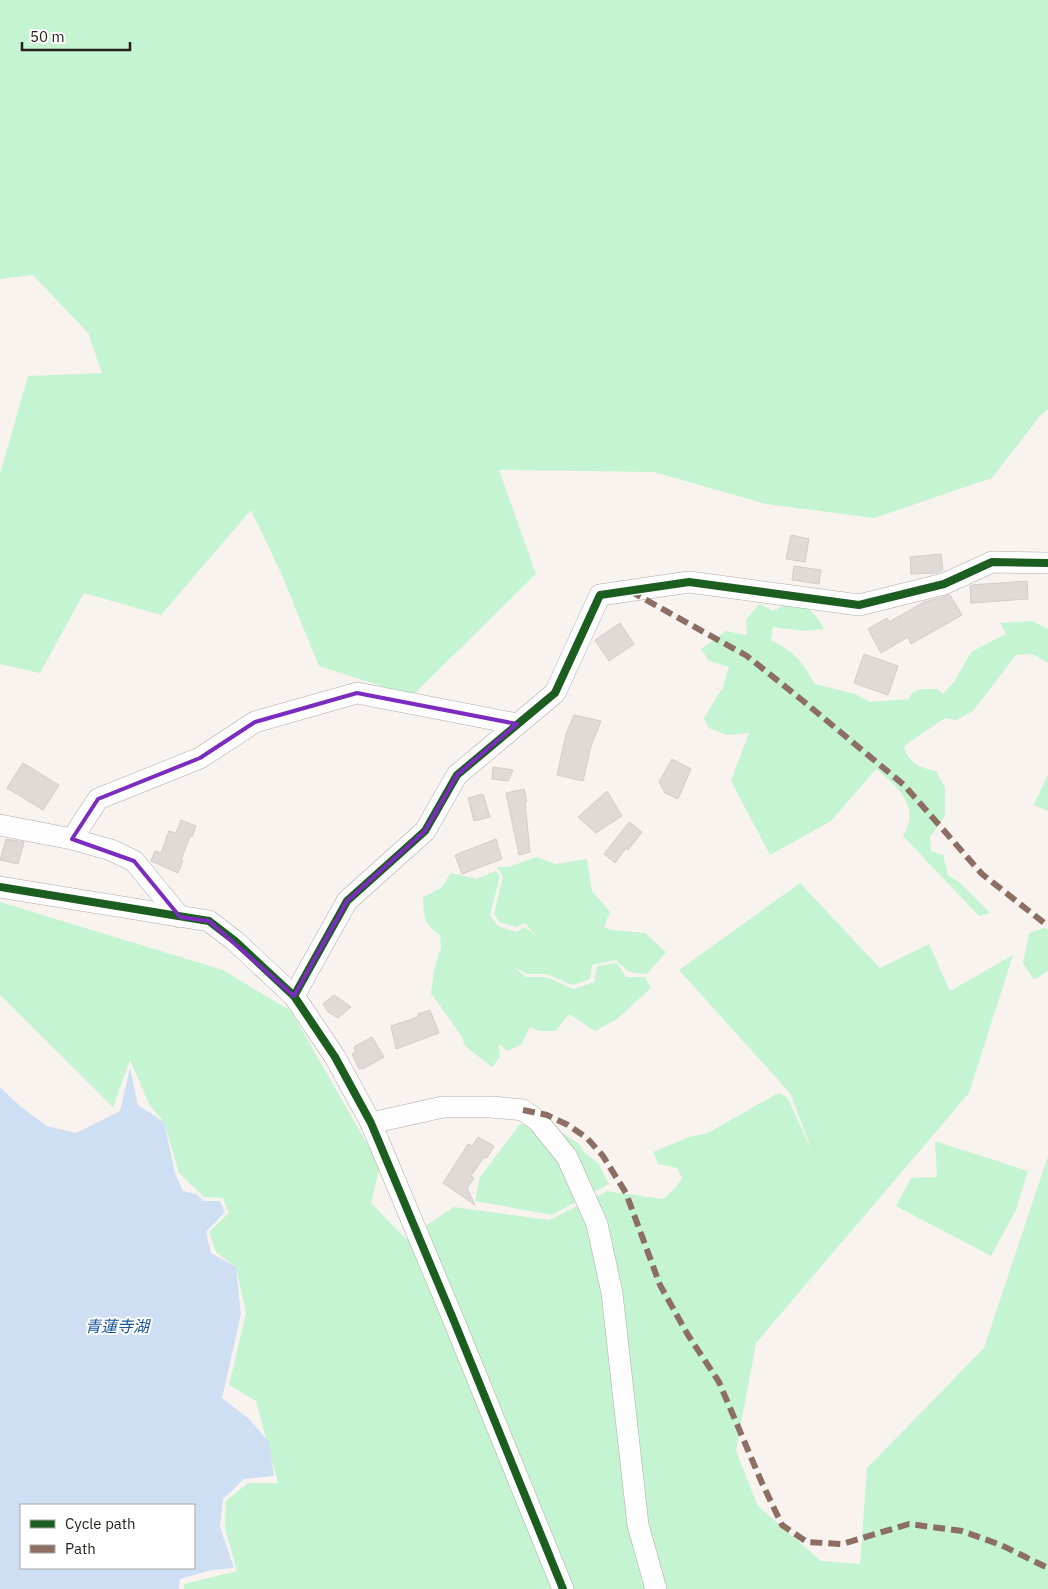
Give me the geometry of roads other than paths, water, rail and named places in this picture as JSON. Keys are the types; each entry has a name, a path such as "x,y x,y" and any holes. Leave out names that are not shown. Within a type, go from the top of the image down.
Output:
{"street":[{"path":"294,996 347,901 426,831 457,775 555,693 600,595 689,582 859,605 944,584 992,562 1048,563"},
{"path":"72,839 98,799 200,758 255,722 356,693 517,724"},
{"path":"0,825 72,839 111,850 134,861 180,917"},
{"path":"0,886 209,921 235,941 294,996 335,1056 371,1123 454,1320 563,1589"},
{"path":"371,1123 443,1107 492,1107 523,1110 538,1121 567,1157 596,1224 612,1293 638,1525 656,1589"}],"water":[{"name":"青蓮寺湖","path":"130,1068 138,1105 164,1122 175,1173 183,1191 196,1194 204,1201 220,1201 225,1212 206,1232 211,1253 236,1267 241,1314 222,1398 249,1419 269,1442 274,1476 244,1479 223,1499 220,1527 234,1568 212,1570 180,1579 179,1589 0,1589 0,1087 21,1107 47,1126 76,1133 120,1111"}]}
